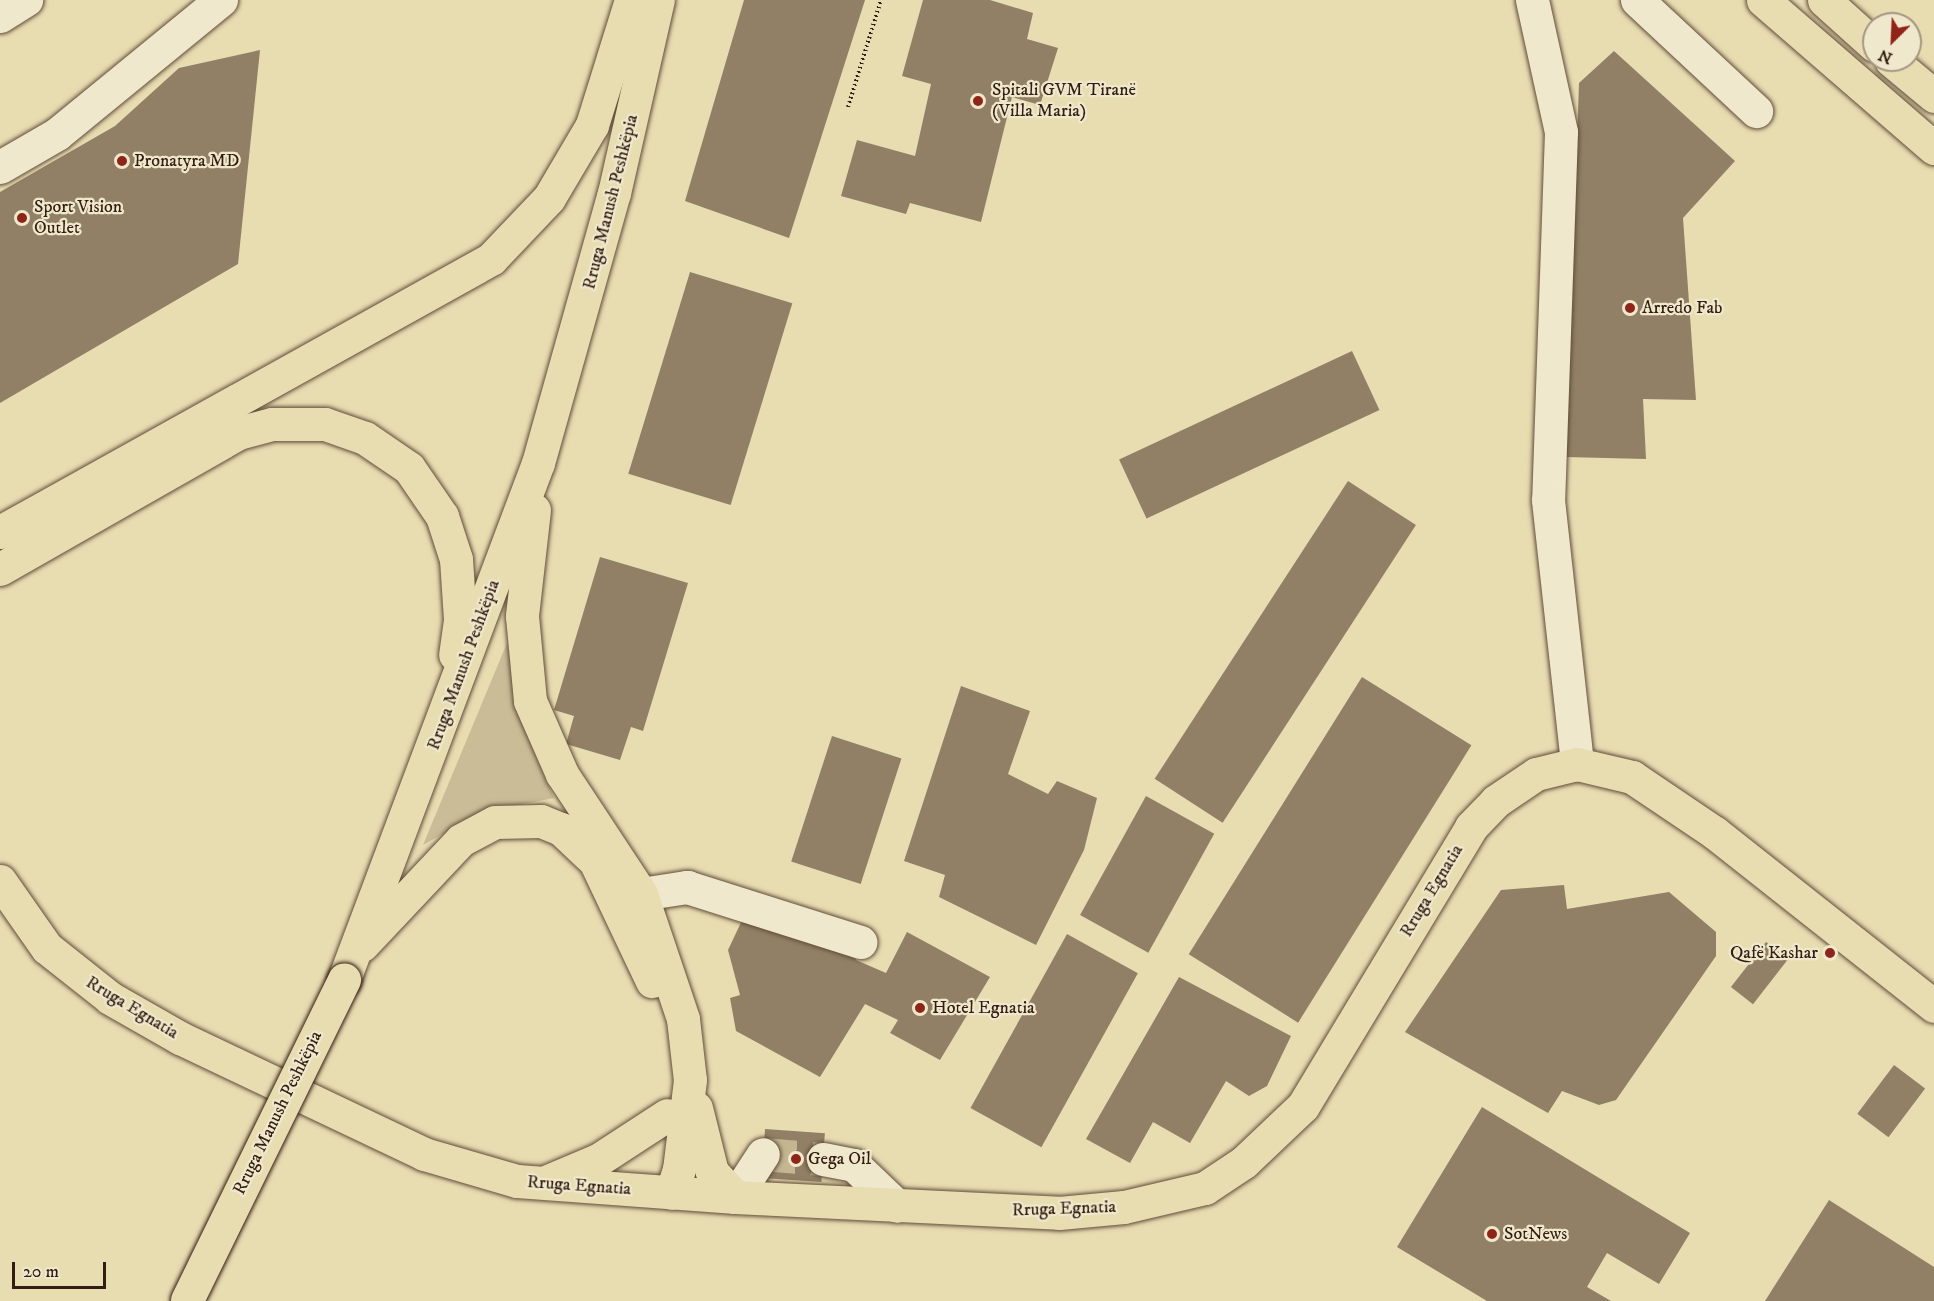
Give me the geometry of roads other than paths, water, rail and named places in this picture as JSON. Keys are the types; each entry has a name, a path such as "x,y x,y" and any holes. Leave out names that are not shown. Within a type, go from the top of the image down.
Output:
{"main road":[{"path":"0,532 491,259 549,198 592,125 630,0"},
{"name":"Rruga Manush Peshkëpia","path":"187,1300 349,966 448,713 538,463 612,204 658,0"},
{"path":"1763,0 1934,148"},
{"path":"1824,0 1862,34"},
{"path":"1905,72 1934,96"},
{"path":"0,569 238,433 272,424 325,424 365,438 409,468 442,516 456,559 460,620 448,713"},
{"path":"538,463 522,616 531,701 562,774 641,894 683,1019 690,1080 705,1156 718,1181 735,1197"},
{"name":"Rruga Egnatia","path":"0,881 47,948 142,1018 424,1154 491,1177 671,1193 1059,1213 1124,1207 1205,1188 1244,1162 1303,1106 1471,827 1496,801 1536,774 1577,764 1632,777 1715,832 1934,1006"},
{"path":"349,966 446,853 476,830 520,819 561,829 595,861 659,999 671,1053 663,1168 671,1193"},
{"path":"671,1193 679,1169 690,1080"},
{"path":"543,1183 598,1160 667,1115"}],"lane":[{"path":"0,16 26,0"},
{"path":"0,167 57,134 221,0"},
{"path":"1532,0 1561,132 1548,500 1577,764"},
{"path":"1637,0 1756,111"},
{"path":"641,894 687,887 860,942"},
{"path":"735,1197 763,1154"},
{"path":"824,1160 855,1165 897,1206"}],"tunnel":[{"path":"763,1154 823,1159"}],"place":[{"name":"Spitali GVM Tiranë (Villa Maria)","path":"978,101"},
{"name":"Pronatyra MD","path":"122,161"},
{"name":"Sport Vision Outlet","path":"22,218"},
{"name":"Arredo Fab","path":"1630,308"},
{"name":"Qafë Kashar","path":"1830,953"},
{"name":"Hotel Egnatia","path":"920,1008"},
{"name":"Gega Oil","path":"796,1159"},
{"name":"SotNews","path":"1492,1234"}]}
